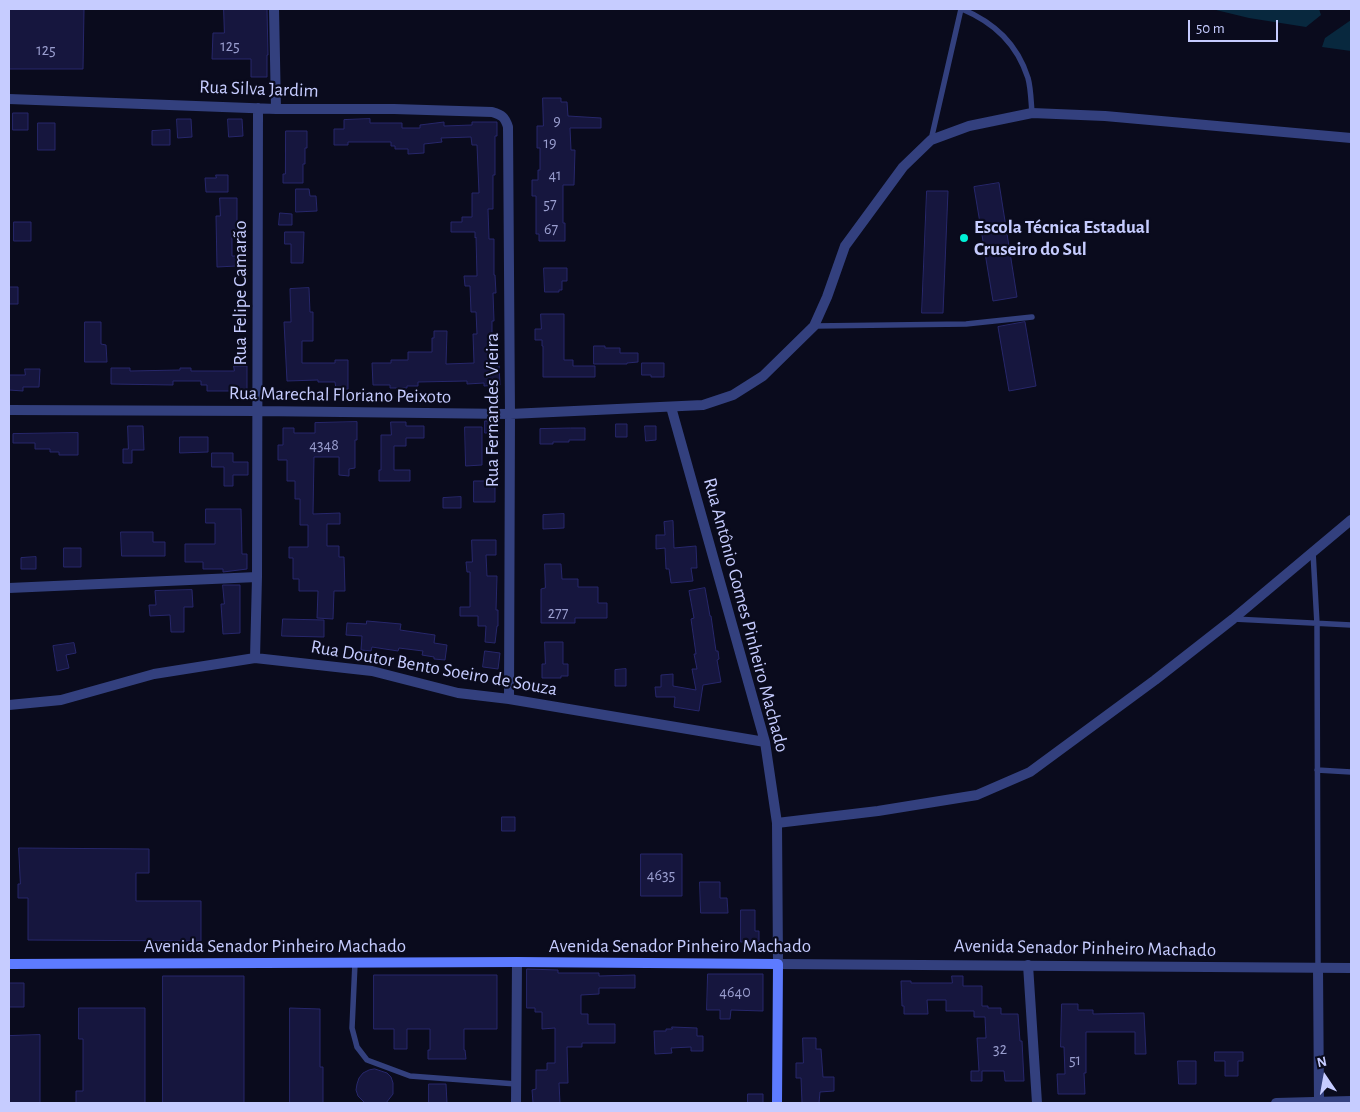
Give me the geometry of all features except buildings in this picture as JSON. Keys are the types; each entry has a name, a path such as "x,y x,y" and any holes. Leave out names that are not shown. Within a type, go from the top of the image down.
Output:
{"main road":[{"name":"Avenida Senador Pinheiro Machado","path":"9,964 517,962 778,964"},
{"name":"Rua Antônio Gomes Pinheiro Machado","path":"777,1103 778,964"}],"street":[{"path":"274,9 276,109"},
{"name":"Rua Silva Jardim","path":"9,98 276,109 394,109 492,112 501,114 506,121"},
{"name":"Rua Felipe Camarão","path":"255,658 258,411 258,108"},
{"path":"814,326 827,298 845,246 903,168 931,140 969,126 1032,113 1104,116 1351,138"},
{"name":"Rua Fernandes Vieira","path":"506,121 508,127 510,414 509,699"},
{"name":"Rua Marechal Floriano Peixoto","path":"9,410 510,414 703,405 733,395 763,376 814,326"},
{"name":"Rua Antônio Gomes Pinheiro Machado","path":"672,407 765,742 777,823 778,964"},
{"path":"777,823 878,811 977,795 1030,772 1155,680 1233,619 1351,520"},
{"path":"9,588 257,577"},
{"name":"Rua Doutor Bento Soeiro de Souza","path":"9,705 62,700 154,674 255,658 372,671 458,693 509,699 765,742"},
{"path":"516,1103 517,962"},
{"name":"Avenida Senador Pinheiro Machado","path":"778,964 1351,968"},
{"path":"1028,965 1037,1103"},
{"path":"1318,968 1319,1103"},
{"path":"1276,1103 1351,1101"}],"lane":[{"path":"931,140 962,9 986,21 1006,37 1019,56 1029,80 1032,113"},
{"path":"814,326 966,324 1032,317"},
{"path":"1313,552 1317,624 1318,968"},
{"path":"1233,619 1351,625"},
{"path":"1317,770 1351,772"},
{"path":"354,963 352,1028 357,1047 367,1060 410,1076 516,1084"}],"water":[{"path":"1207,9 1319,9 1321,15 1306,27"},
{"path":"1351,20 1351,51 1322,47 1325,38"}],"place":[{"name":"Escola Técnica Estadual Cruseiro do Sul","path":"964,238"}]}
